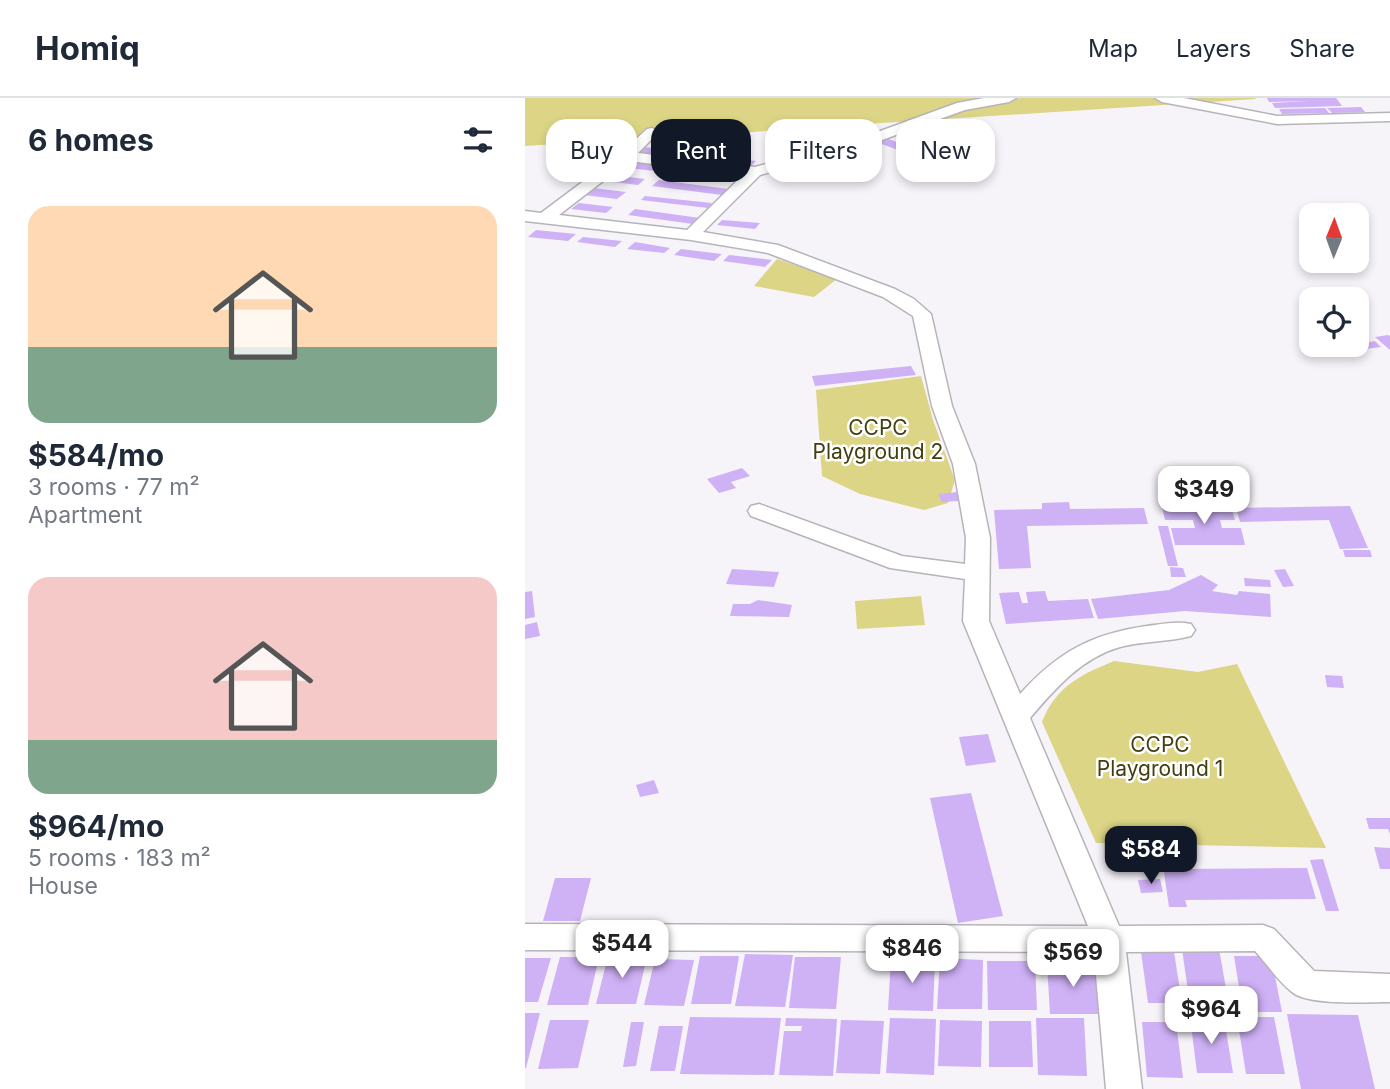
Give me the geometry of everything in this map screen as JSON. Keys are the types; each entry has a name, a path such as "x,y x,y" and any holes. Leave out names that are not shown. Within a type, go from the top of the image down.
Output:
{"street":[{"path":"637,157 755,172 877,137 962,106 1009,98"},
{"path":"1163,98 1277,120 1390,117"},
{"path":"637,146 651,133"},
{"path":"691,235 755,172"},
{"path":"534,217 587,182"},
{"path":"534,217 691,235 772,249 889,293 922,314 941,406 964,464 978,538 976,621 1109,939 1124,1089"},
{"path":"759,511 898,563 978,573"},
{"path":"1016,716 1053,675 1088,650 1132,636 1182,630"},
{"path":"525,937 1263,938 1305,984 1390,988"}],"green space":[{"path":"525,98 1256,99 944,119 896,119 896,122 882,123 882,119 765,119 765,131 751,132 751,119 651,119 651,138 637,139 637,119 546,119 546,145 525,146"},
{"path":"777,259 837,279 814,297 754,286"},
{"name":"CCPC Playground 2","path":"921,376 933,420 955,480 948,503 924,510 860,494 822,476 816,390"},
{"path":"921,596 925,625 857,629 855,601"},
{"name":"CCPC Playground 1","path":"1114,661 1198,672 1237,664 1326,848 1096,843 1042,722 1054,700 1071,683"}],"building":[{"path":"1267,98 1336,98 1342,106 1275,108 1272,103 1308,101 1269,102"},
{"path":"1361,107 1365,112 1332,113 1327,108"},
{"path":"1325,108 1329,113 1282,114 1279,109"},
{"path":"886,138 896,142 896,149 882,144 882,140"},
{"path":"644,147 651,148 651,154 638,153"},
{"path":"637,162 651,164 651,171 637,169"},
{"path":"637,178 645,179 638,185 613,182 637,182"},
{"path":"657,182 674,182 728,189 722,195 652,186"},
{"path":"593,188 626,192 617,199 584,195"},
{"path":"645,196 712,203 708,208 641,200"},
{"path":"579,203 613,207 606,213 571,209"},
{"path":"635,209 700,218 693,224 628,215"},
{"path":"722,220 760,223 755,229 717,225"},
{"path":"536,230 576,234 568,241 528,237"},
{"path":"583,237 622,241 615,247 577,242"},
{"path":"635,242 670,248 664,253 627,249"},
{"path":"681,249 722,254 714,261 674,255"},
{"path":"729,255 772,260 765,267 723,261"},
{"path":"1390,336 1390,350 1375,337"},
{"path":"1375,341 1381,347 1369,349 1369,342"},
{"path":"911,366 916,375 815,386 812,376"},
{"path":"742,468 750,476 731,482 736,488 719,493 707,479"},
{"path":"957,492 959,501 941,502 939,494"},
{"path":"1069,502 1070,509 1144,508 1148,524 1027,526 1031,568 999,569 994,510 1042,509 1042,503"},
{"path":"1350,506 1368,548 1340,549 1329,520 1240,522 1236,508"},
{"path":"1162,507 1231,507 1235,520 1220,520 1222,528 1241,528 1245,545 1175,545 1171,528 1195,528 1193,520 1165,520"},
{"path":"1158,526 1168,526 1178,566 1168,566"},
{"path":"1343,550 1370,550 1372,557 1345,557"},
{"path":"1170,567 1183,568 1186,577 1171,577"},
{"path":"732,569 779,572 774,587 726,584"},
{"path":"1285,569 1294,586 1283,587 1274,570"},
{"path":"1201,575 1218,585 1212,591 1237,595 1239,591 1270,594 1271,617 1185,611 1098,619 1091,599 1169,590"},
{"path":"1244,578 1270,580 1271,587 1245,586"},
{"path":"532,591 535,617 525,619 525,592"},
{"path":"1045,591 1048,601 1088,599 1094,618 1006,624 999,593 1019,592 1022,603 1028,603 1026,592"},
{"path":"758,600 792,605 789,617 730,616 733,604 750,604"},
{"path":"537,622 540,636 525,639 525,625"},
{"path":"1325,675 1342,676 1344,688 1327,687"},
{"path":"988,734 996,762 966,766 959,737"},
{"path":"654,780 659,793 640,797 636,785"},
{"path":"971,793 1003,916 958,923 930,798"},
{"path":"1366,818 1390,818 1390,834 1388,829 1369,829"},
{"path":"1374,847 1390,848 1390,869 1380,869"},
{"path":"1323,859 1339,911 1326,911 1310,860"},
{"path":"1163,866 1179,866 1180,869 1307,868 1316,899 1185,900 1187,907 1169,907"},
{"path":"555,878 591,878 580,921 543,921"},
{"path":"1160,879 1163,892 1141,893 1138,880"},
{"path":"1182,949 1219,949 1229,1005 1190,1005"},
{"path":"1141,952 1174,952 1182,1003 1148,1003"},
{"path":"745,954 793,955 785,1007 735,1006"},
{"path":"608,956 647,957 636,1004 596,1004"},
{"path":"700,956 739,956 731,1004 691,1004"},
{"path":"1234,956 1271,956 1282,1012 1243,1012"},
{"path":"560,957 599,957 588,1005 547,1005"},
{"path":"795,957 841,957 836,1009 789,1008"},
{"path":"525,958 551,958 538,1002 525,1002"},
{"path":"891,958 935,959 933,1011 888,1010"},
{"path":"940,958 983,960 982,1009 937,1009"},
{"path":"655,959 694,960 684,1006 644,1005"},
{"path":"987,961 1035,961 1037,1010 988,1010"},
{"path":"1047,964 1095,964 1100,1014 1050,1014"},
{"path":"525,1013 540,1013 526,1068 525,1068"},
{"path":"1287,1014 1358,1015 1375,1089 1301,1089"},
{"path":"690,1017 781,1018 774,1075 680,1074"},
{"path":"1190,1017 1224,1018 1233,1073 1197,1073"},
{"path":"1237,1017 1274,1017 1285,1074 1246,1074"},
{"path":"786,1018 837,1019 833,1076 779,1075 784,1031 801,1031 802,1026 785,1026"},
{"path":"890,1018 936,1019 934,1075 886,1073"},
{"path":"1036,1018 1084,1018 1087,1076 1038,1075"},
{"path":"550,1020 589,1020 578,1068 538,1069"},
{"path":"841,1020 884,1021 880,1074 836,1073"},
{"path":"940,1020 982,1021 981,1067 938,1066"},
{"path":"989,1021 1031,1021 1033,1067 989,1067"},
{"path":"631,1022 644,1022 636,1066 623,1067"},
{"path":"1142,1022 1176,1022 1183,1078 1147,1077"},
{"path":"659,1026 683,1026 675,1071 650,1071"}]}
